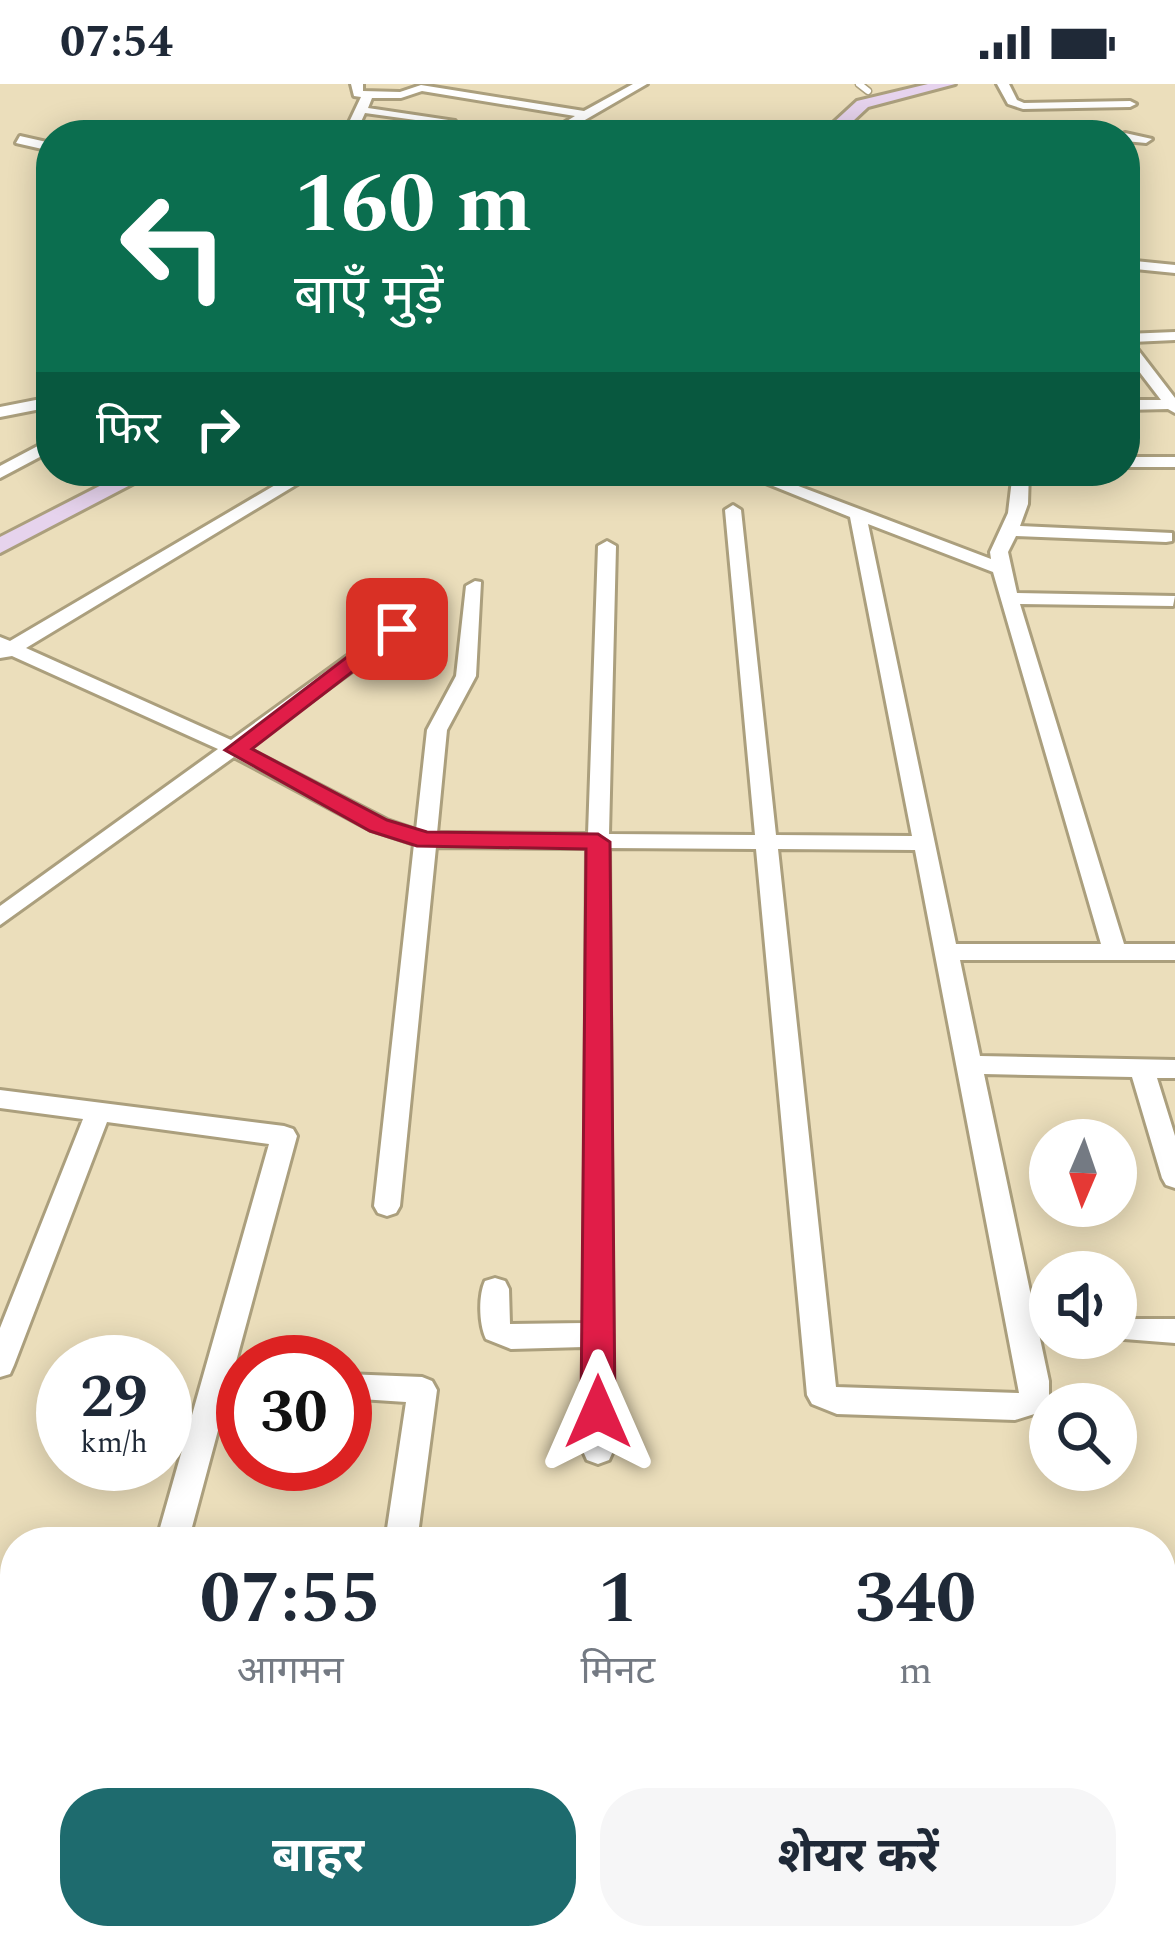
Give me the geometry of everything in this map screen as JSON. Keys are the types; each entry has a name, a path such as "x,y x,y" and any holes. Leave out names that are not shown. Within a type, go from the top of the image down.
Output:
{"main road":[{"path":"816,120 863,88 906,84"},
{"path":"845,120 863,104 947,84"},
{"path":"0,528 82,486"},
{"path":"0,545 116,486"}],"street":[{"path":"357,84 354,93 401,95 422,86 582,114"},
{"path":"475,97 482,84"},
{"path":"524,105 533,84"},
{"path":"573,120 640,84"},
{"path":"1003,84 1012,102 1022,106 1130,104"},
{"path":"356,120 368,94"},
{"path":"462,120 498,101"},
{"path":"361,111 438,120"},
{"path":"1140,138 1146,139"},
{"path":"20,140 36,144"},
{"path":"1140,266 1175,269"},
{"path":"1140,339 1175,336"},
{"path":"1140,360 1174,406"},
{"path":"0,412 36,405"},
{"path":"1140,405 1174,406"},
{"path":"0,473 36,453"},
{"path":"1140,462 1175,462"},
{"path":"3,649 285,486"},
{"path":"780,486 1000,568"},
{"path":"1023,486 1013,531 999,552 1000,568 1115,951"},
{"path":"733,510 822,1395 837,1401 926,1404 1034,1402 972,1065 858,518"},
{"path":"1013,531 1166,537"},
{"path":"598,1450 598,842 608,547"},
{"path":"387,1206 437,730 466,676 475,586"},
{"path":"1009,598 1173,601"},
{"path":"0,917 397,629"},
{"path":"3,649 236,750 379,826 426,840 924,843"},
{"path":"946,952 1175,952"},
{"path":"972,1065 1175,1070"},
{"path":"1142,1069 1175,1178"},
{"path":"2,1102 284,1136 240,1335"},
{"path":"0,1365 98,1112"},
{"path":"495,1289 496,1331 511,1337 598,1335"},
{"path":"1137,1331 1175,1331"},
{"path":"372,1387 422,1390 403,1527"},
{"path":"177,1527 216,1420"}],"route":[{"path":"397,629 236,750 379,826 426,840 598,842 598,1412"}]}
